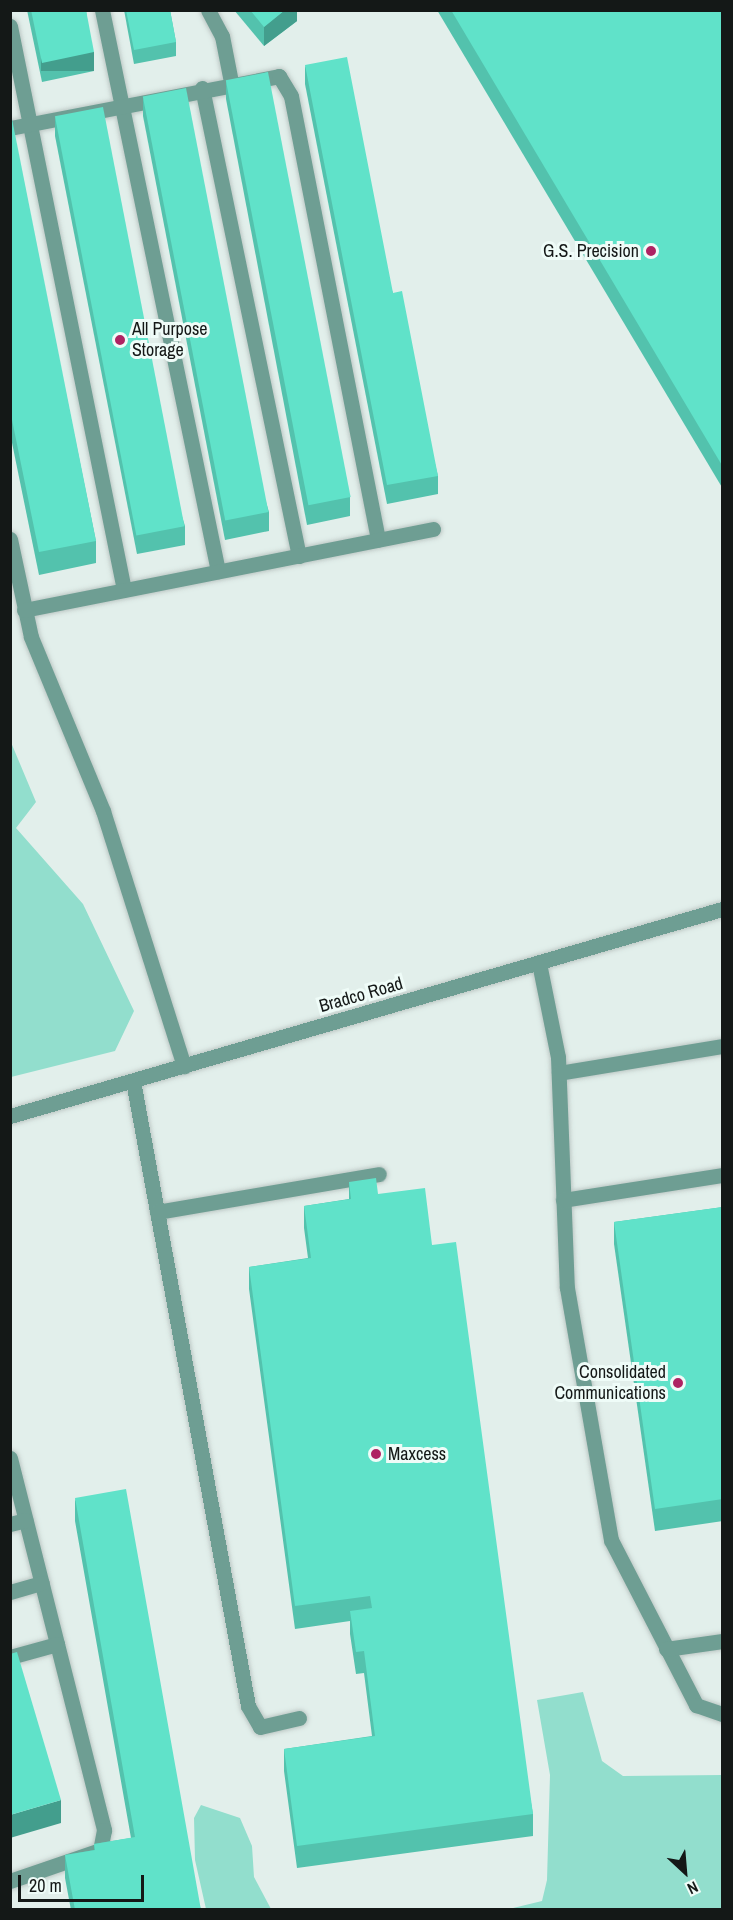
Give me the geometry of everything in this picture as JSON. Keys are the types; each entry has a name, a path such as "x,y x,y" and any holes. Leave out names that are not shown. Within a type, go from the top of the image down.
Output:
{"street":[{"path":"102,10 119,105 218,571"},
{"path":"208,10 222,36 231,82"},
{"path":"10,26 124,590"},
{"path":"10,128 231,82 279,76 291,96 378,540"},
{"path":"202,88 298,556"},
{"path":"24,610 433,529"},
{"path":"10,539 24,610 119,855 184,1066"},
{"name":"Bradco Road","path":"10,1116 723,909"},
{"path":"539,963 555,1029 559,1073 567,1288 605,1515 621,1566 696,1705 723,1714"},
{"path":"559,1073 723,1046"},
{"path":"133,1081 248,1706 260,1727 299,1718"},
{"path":"157,1212 379,1174"},
{"path":"563,1200 723,1175"},
{"path":"10,1458 104,1842 84,1857 10,1881"},
{"path":"10,1524 26,1520"},
{"path":"10,1593 42,1583"},
{"path":"666,1649 723,1641"},
{"path":"10,1657 57,1644"}],"green space":[{"path":"10,740 36,802 16,828 83,904 134,1011 115,1051 11,1077"},
{"path":"583,1692 602,1761 623,1776 722,1775 722,1909 509,1909 542,1901 547,1880 550,1775 537,1700"},
{"path":"201,1805 240,1818 252,1846 254,1877 271,1909 206,1909 195,1860 194,1818"}],"building":[{"path":"31,10 86,10 94,52 42,63"},
{"path":"126,10 170,10 176,42 134,50"},
{"path":"250,10 285,10 264,27"},
{"name":"G.S. Precision","path":"451,10 723,10 723,467"},
{"path":"347,57 393,293 402,291 438,476 387,485 305,65"},
{"path":"268,72 351,497 308,505 226,80"},
{"name":"All Purpose Storage","path":"186,88 268,512 225,520 143,96"},
{"name":"All Purpose Storage","path":"103,107 184,526 136,536 55,116"},
{"path":"12,119 96,541 39,552 10,410 10,120"},
{"name":"Maxcess","path":"376,1178 378,1194 425,1188 432,1245 456,1242 533,1814 297,1846 284,1749 375,1736 364,1651 356,1652 350,1611 372,1608 370,1596 295,1606 249,1267 311,1258 304,1206 351,1199 349,1182"},
{"name":"Consolidated Communications","path":"723,1207 723,1499 655,1509 614,1222"},
{"path":"126,1489 201,1910 75,1910 65,1855 95,1850 94,1844 135,1837 75,1498"},
{"path":"17,1652 61,1800 10,1815 10,1654"}],"place":[{"name":"G.S. Precision","path":"651,251"},
{"name":"All Purpose Storage","path":"120,340"},
{"name":"Consolidated Communications","path":"678,1383"},
{"name":"Maxcess","path":"376,1454"}]}
